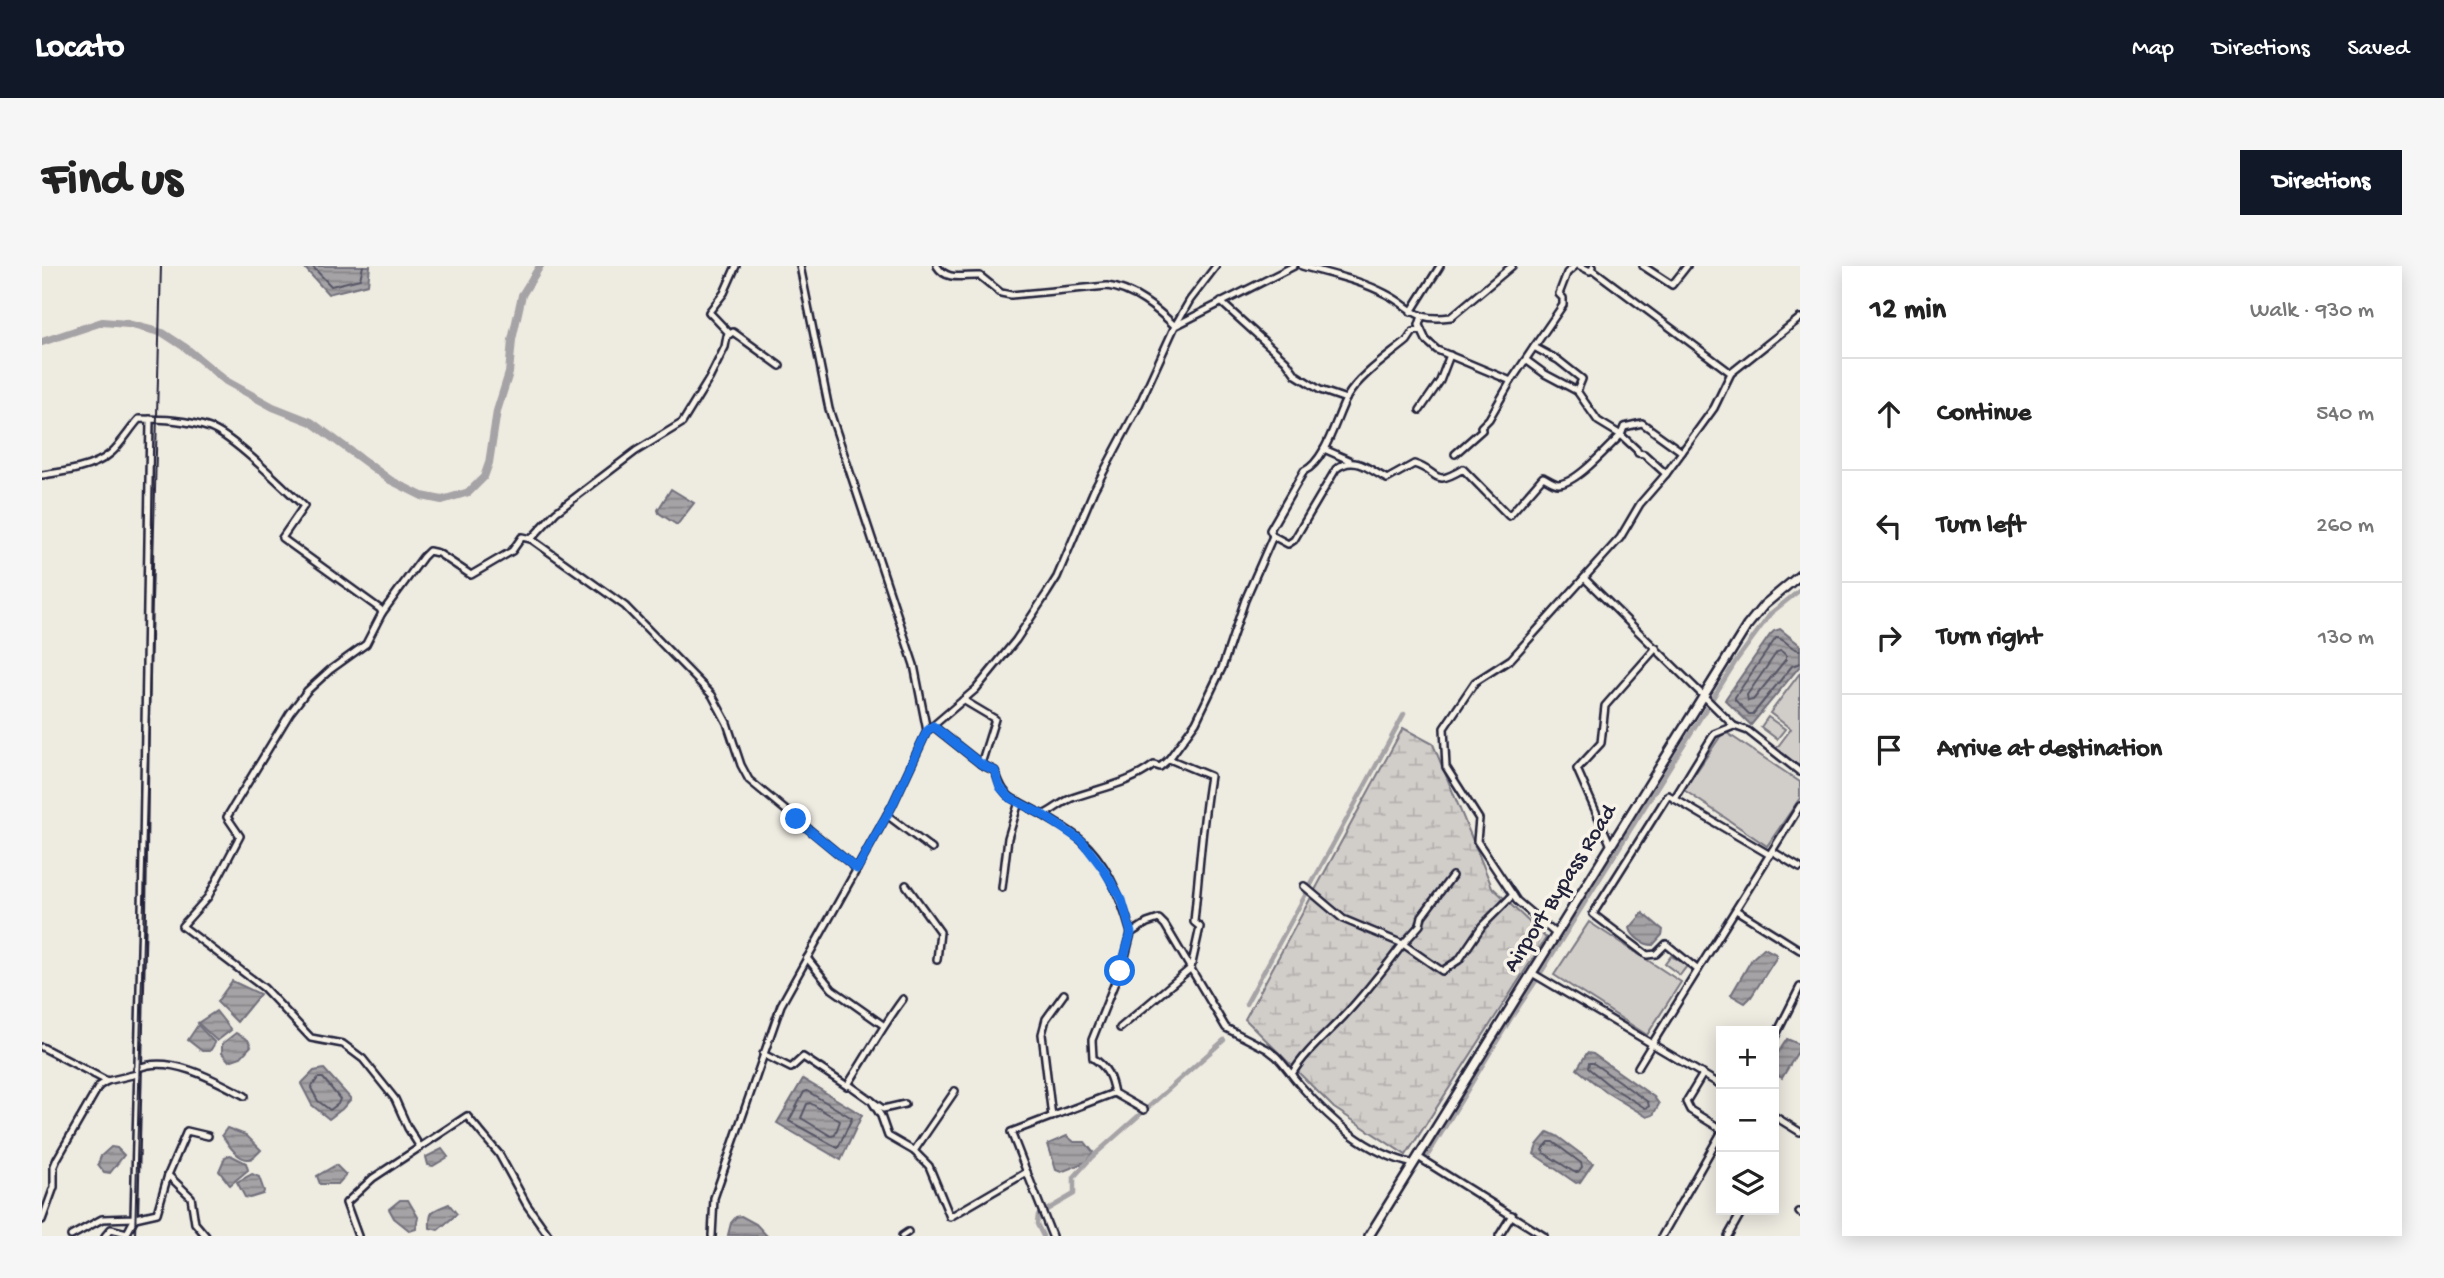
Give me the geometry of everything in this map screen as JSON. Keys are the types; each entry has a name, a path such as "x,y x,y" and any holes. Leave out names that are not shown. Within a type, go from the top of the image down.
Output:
{"street":[{"path":"730,334 709,312 724,293 736,266"},
{"path":"800,266 830,409 914,665 927,731"},
{"path":"937,266 940,271 953,278 980,276 1001,293 1011,295 1116,287 1150,306 1175,326"},
{"path":"712,1236 714,1198 781,1004 887,815 927,731 976,688 1016,640 1057,577 1094,490 1138,407 1175,326 1190,300 1216,266"},
{"path":"1175,326 1294,266"},
{"path":"1302,266 1388,294 1411,312 1422,316 1451,317 1511,266"},
{"path":"1327,273 1331,266"},
{"path":"1411,312 1440,266"},
{"path":"1455,454 1482,430 1481,427 1489,419 1511,380 1563,304 1559,293 1567,273 1577,266 1590,271 1593,267 1731,373"},
{"path":"1643,266 1672,285 1687,266"},
{"path":"1221,302 1286,361 1296,375 1320,390 1346,399"},
{"path":"1422,316 1419,325 1421,330 1426,340 1437,350 1511,380"},
{"path":"1556,934 1513,895 1477,841 1479,819 1446,767 1444,728 1475,682 1511,659 1620,538 1640,504 1666,474 1714,408 1731,373 1800,318"},
{"path":"1352,461 1336,469 1294,540 1288,544 1273,536 1270,530 1288,496 1304,471 1324,449 1354,387 1407,341 1413,332 1421,330"},
{"path":"730,334 733,332 780,366"},
{"path":"531,539 556,512 636,452 682,423 709,379 730,334"},
{"path":"1534,348 1558,360 1582,379 1577,391"},
{"path":"1420,411 1440,380 1450,355"},
{"path":"1526,360 1577,391 1598,421 1621,435 1638,453 1644,454 1666,474"},
{"path":"42,475 101,460 113,452 139,419 173,419 212,429 238,447 304,506 282,538 382,613"},
{"path":"105,1236 111,1229 127,1233 135,1218 150,419"},
{"path":"1324,449 1387,479 1414,464 1437,478 1446,479 1463,469 1508,516 1543,477 1557,484 1563,483 1581,472 1621,435 1624,428 1642,423 1682,452"},
{"path":"1043,815 1068,799 1114,786 1142,774 1154,765 1160,767 1169,759 1196,722 1222,668 1245,600 1273,536"},
{"path":"420,1147 395,1099 363,1059 343,1044 311,1038 264,989 182,926 208,897 228,861 240,836 227,817 290,713 307,691 330,670 366,644 382,613 429,551 438,553 471,575 512,551 523,537 531,539 625,606 712,695 727,723 749,780 857,869"},
{"name":"Airport Bypass Road","path":"1369,1236 1747,626 1764,605 1800,575"},
{"path":"1584,578 1734,726 1748,732 1800,772"},
{"path":"1611,846 1577,769 1601,743 1605,706 1656,648"},
{"path":"963,700 995,719 981,764"},
{"path":"933,726 981,764 995,771 1000,787 1010,798 1043,815 1082,841 1122,900 1131,933 1125,957 1092,1040 1093,1058 1103,1064 1111,1079 1114,1093 1144,1110"},
{"path":"1674,799 1714,734 1734,726"},
{"path":"1120,1028 1191,968 1200,927 1194,922 1210,776 1169,759"},
{"path":"1698,971 1666,944 1656,954 1647,955 1593,914 1668,796 1800,868"},
{"path":"1002,888 1008,838 1019,802"},
{"path":"1638,1067 1800,806"},
{"path":"887,815 932,849"},
{"path":"1292,1074 1303,1056 1355,1005 1420,925 1422,916 1452,876"},
{"path":"906,885 940,932 937,960"},
{"path":"1304,886 1343,919 1403,944 1442,971 1459,960 1482,926 1513,895"},
{"path":"1736,910 1800,950"},
{"path":"1131,933 1159,919 1226,1028 1267,1049 1287,1067 1336,1124 1374,1150 1400,1161 1416,1161 1544,1236"},
{"path":"807,958 832,989 883,1026"},
{"path":"1532,973 1716,1082"},
{"path":"1779,1030 1800,987"},
{"path":"1052,1117 1042,1034 1046,1019 1064,994"},
{"path":"848,1084 883,1026 904,999"},
{"path":"42,1047 107,1081"},
{"path":"763,1054 791,1068 803,1057 883,1109 905,1104"},
{"path":"42,1220 54,1187 54,1166 57,1159 99,1086 107,1081 137,1072 150,1063 182,1068 211,1078 245,1096"},
{"path":"1703,1074 1686,1102 1690,1110 1716,1128"},
{"path":"914,1151 955,1091"},
{"path":"1052,1236 1011,1132 1114,1093"},
{"path":"871,1100 881,1116 888,1136 914,1151 929,1166 950,1217 1027,1172"},
{"path":"358,1236 346,1203 373,1178 467,1116 499,1154 527,1205 549,1236"},
{"path":"1779,1119 1800,1132"},
{"path":"71,1236 102,1219 135,1218 157,1213 168,1175 187,1131 208,1136"},
{"path":"1662,1236 1716,1140"},
{"path":"168,1175 191,1197 195,1223 206,1236"},
{"path":"1499,1236 1512,1215"},
{"path":"1728,1236 1740,1215"}],"green space":[{"path":"1800,673 1800,767 1776,749 1791,729 1770,713"},
{"path":"1768,717 1785,729 1777,739 1761,727"},
{"path":"1403,728 1433,744 1492,887 1546,938 1406,1155 1334,1108 1245,1019"},
{"path":"1724,731 1800,782 1800,798 1767,846 1684,790"},
{"path":"1589,922 1681,982 1647,1035 1554,975"},
{"path":"1671,956 1687,966 1680,975 1665,964"}],"water":[{"path":"303,266 370,266 368,284 328,294"},
{"path":"671,489 694,503 677,525 658,510"},
{"path":"1780,629 1800,645 1800,666 1751,725 1725,700 1770,635"},
{"path":"1643,913 1663,930 1653,945 1639,940 1630,928"},
{"path":"1764,948 1776,954 1776,958 1745,1003 1731,995 1752,959"},
{"path":"232,981 260,994 237,1022 217,1002"},
{"path":"216,1011 231,1030 217,1041 198,1023"},
{"path":"198,1025 215,1043 210,1051 202,1051 188,1040"},
{"path":"236,1033 248,1040 251,1046 241,1057 229,1061 222,1053 222,1044"},
{"path":"1787,1039 1799,1044 1800,1048 1782,1078 1779,1076 1779,1051"},
{"path":"1587,1053 1593,1054 1654,1097 1659,1104 1653,1115 1647,1117 1606,1092 1577,1069"},
{"path":"324,1069 351,1099 329,1119 312,1105 301,1084 314,1071"},
{"path":"803,1079 862,1115 841,1160 777,1123"},
{"path":"227,1128 246,1135 261,1150 252,1158 243,1158 222,1135"},
{"path":"1548,1132 1593,1163 1580,1182 1576,1183 1534,1154 1537,1145"},
{"path":"1067,1136 1074,1142 1085,1142 1093,1152 1086,1162 1061,1172 1056,1170 1048,1144"},
{"path":"111,1147 117,1148 124,1155 110,1173 104,1172 98,1164 101,1156"},
{"path":"442,1149 448,1157 433,1166 428,1165 426,1157"},
{"path":"230,1155 246,1163 248,1170 230,1185 219,1171 225,1157"},
{"path":"336,1165 346,1175 338,1184 320,1184 317,1176"},
{"path":"252,1174 259,1177 264,1191 263,1194 250,1198 245,1197 237,1182"},
{"path":"400,1200 408,1200 418,1217 416,1229 410,1231 394,1218 389,1209"},
{"path":"449,1204 457,1214 438,1230 430,1228 433,1211"},
{"path":"741,1216 756,1224 767,1236 728,1235 731,1223"}],"waterway":[{"path":"42,342 102,322 128,324 163,333 226,381 273,407 311,422 390,480 422,496 442,500 469,492 484,477 489,463 497,411 509,373 512,340 522,295 540,266"},
{"path":"1542,971 1736,661 1771,613 1800,590"},
{"path":"1246,1004 1404,714"},
{"path":"1428,1155 1536,981"},
{"path":"1043,1236 1037,1224 1038,1215 1074,1194 1074,1177 1092,1157 1224,1040"}],"railway":[{"path":"135,1236 161,266"}],"route":[{"path":"796,819 857,869 892,806 927,731 933,726 981,764 995,771 1000,787 1010,798 1043,815 1082,841 1122,900 1131,933 1120,971"}]}
